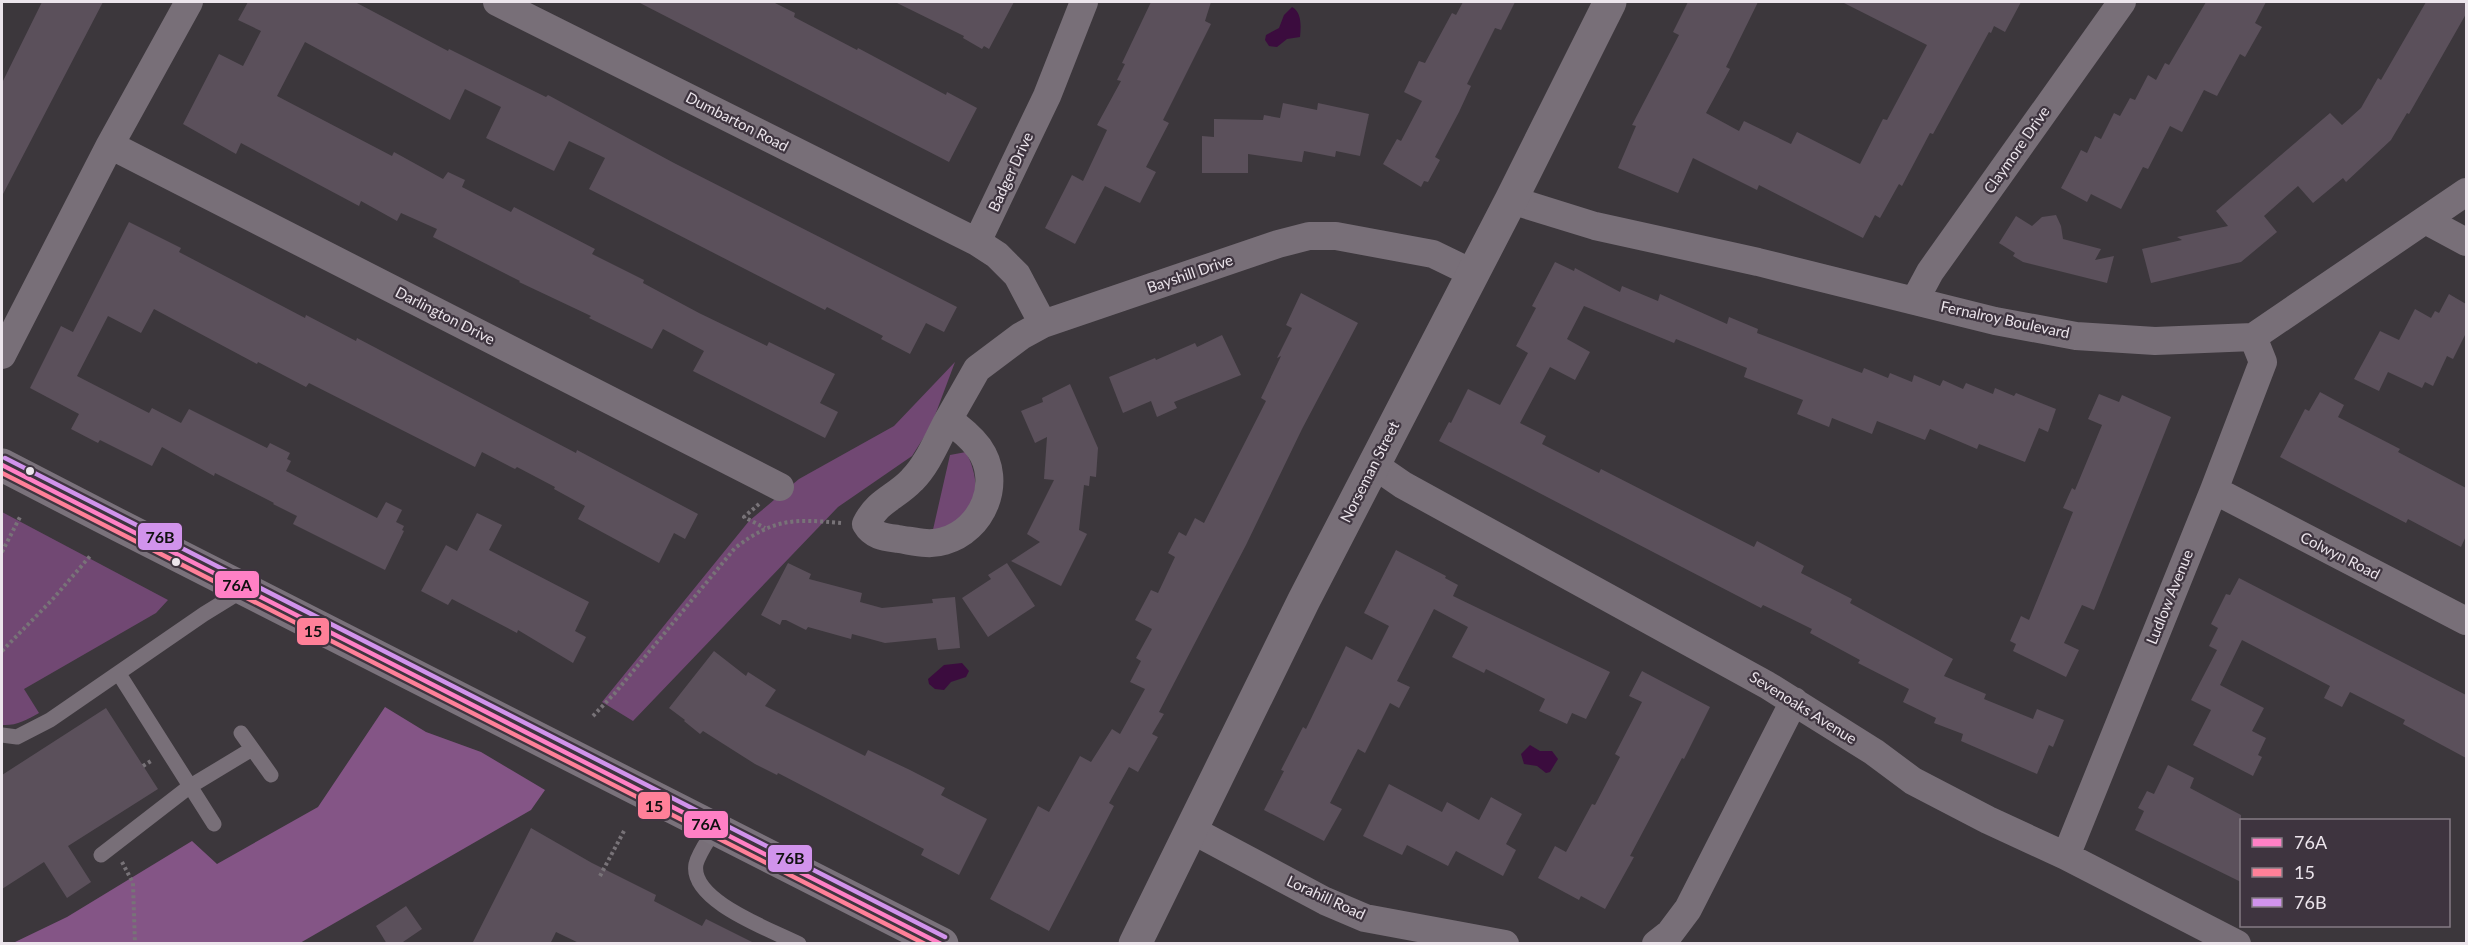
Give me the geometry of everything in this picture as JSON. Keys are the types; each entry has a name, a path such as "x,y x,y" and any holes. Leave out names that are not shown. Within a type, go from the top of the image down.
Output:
{"main road":[{"path":"2,465 243,590 716,827 942,944"}],"street":[{"path":"2,355 110,145 189,2"},
{"name":"Dumbarton Road","path":"498,2 977,242"},
{"name":"Badger Drive","path":"977,242 1047,96 1084,2"},
{"name":"Norseman Street","path":"1135,944 1304,600 1511,200 1610,2"},
{"name":"Claymore Drive","path":"1915,300 1930,272 2116,3"},
{"name":"Darlington Drive","path":"110,145 780,487"},
{"path":"2253,337 2427,221 2466,192"},
{"name":"Fernalroy Boulevard","path":"1511,200 1595,226 1915,300 1995,321 2076,336 2155,341 2253,337"},
{"path":"2427,221 2466,242"},
{"name":"Bayshill Drive","path":"866,524 872,512 883,500 912,480 924,465 977,369 1021,336 1043,324 1309,236 1336,236 1433,254 1472,273"},
{"path":"977,242 997,255 1017,275 1043,324"},
{"name":"Ludlow Avenue","path":"2066,856 2214,490 2263,362 2253,337"},
{"path":"866,524 871,532 883,537 926,543 942,542 960,535 976,520 986,503 989,484 987,465 980,450 966,434 948,420"},
{"name":"Sevenoaks Avenue","path":"1374,465 1403,485 1794,701 1874,752 1913,781 1988,820 2066,856 2236,944"},
{"name":"Colwyn Road","path":"2214,490 2466,621"},
{"path":"1656,944 1670,933 1688,909 1794,701"},
{"name":"Lorahill Road","path":"1192,830 1325,901 1365,918 1505,944"}],"lane":[{"path":"2,748 17,737 50,720 243,590"},
{"path":"118,674 214,824"},
{"path":"241,733 271,775"},
{"path":"2,735 17,737"},
{"path":"106,851 189,787 252,749"},
{"path":"716,827 697,862 696,875 700,886 724,907 799,944"}],"path":[{"path":"2,552 21,515"},
{"path":"593,716 615,693 735,548 751,535 778,522 807,519 866,524"},
{"path":"2,651 52,600 90,555"},
{"path":"600,876 624,831"},
{"path":"106,851 133,883 135,944"}],"shaded area":[{"path":"1292,7 1298,12 1301,24 1300,37 1287,39 1277,47 1269,46 1265,40 1266,35 1279,28 1284,15"},
{"path":"955,362 931,426 912,456 838,507 633,721 602,702 749,521 799,479 894,426"},
{"path":"966,452 975,477 973,503 962,517 932,534 950,455"},
{"path":"2,512 168,600 156,613 24,689 39,713 12,725 2,725"},
{"path":"962,663 969,671 966,677 951,682 944,690 935,689 929,684 928,679 944,665"},
{"path":"385,707 426,732 481,752 545,790 531,810 300,943 13,943 67,917 192,841 217,864 318,807"},
{"path":"1530,745 1540,751 1552,751 1558,759 1550,772 1546,773 1537,766 1524,764 1521,754"}],"building":[{"path":"42,2 103,2 2,196 2,83"},
{"path":"248,2 355,2 448,51 449,49 546,97 548,95 674,163 957,307 944,332 926,323 910,354 881,339 883,336 827,307 825,310 589,189 605,158 569,141 554,171 486,138 501,107 465,89 450,120 305,42 277,96 392,156 394,152 443,179 448,172 465,180 462,187 511,212 514,207 595,249 592,254 644,280 643,283 699,313 767,346 769,342 835,374 820,403 838,412 825,438 693,371 704,351 663,329 652,349 433,237 437,229 401,213 397,221 361,201 359,206 241,143 236,154 183,124 219,54 243,66 261,31 238,20"},
{"path":"638,2 773,2 795,13 794,17 857,50 858,48 946,95 947,92 977,108 949,162"},
{"path":"895,2 1014,2 989,49 984,46 982,49 963,38 964,36"},
{"path":"1151,2 1211,2 1205,21 1211,24 1163,120 1169,123 1146,167 1156,172 1140,203 1105,186 1075,244 1045,228 1072,175 1083,181 1107,130 1097,125 1121,81 1117,80 1125,64 1122,63"},
{"path":"1463,2 1515,2 1501,30 1495,28 1467,84 1471,86 1459,112 1435,157 1440,160 1428,182 1424,181 1421,187 1383,164 1397,139 1401,141 1422,101 1404,92 1419,61 1425,63 1452,13 1456,15"},
{"path":"1688,2 1758,2 1726,67 1730,69 1706,113 1739,131 1744,121 1791,144 1797,132 1860,164 1883,119 1887,120 1927,45 1842,2 2021,2 2005,32 1994,26 1991,33 1989,32 1902,186 1899,184 1880,218 1875,215 1863,238 1759,185 1757,190 1693,158 1678,193 1618,168 1636,126 1632,125 1679,35 1673,32"},
{"path":"2206,2 2266,2 2255,23 2262,27 2245,57 2240,54 2217,96 2204,90 2182,132 2170,126 2148,169 2143,167 2121,209 2091,194 2087,202 2061,188 2081,150 2087,153 2095,136 2101,139 2114,113 2120,116 2130,98 2135,100 2148,75 2156,80 2165,63 2169,65"},
{"path":"2426,2 2466,2 2466,14 2409,114 2407,113 2391,140 2346,182 2343,178 2313,203 2298,186 2264,216 2277,232 2241,262 2151,283 2142,249 2182,240 2177,237 2228,226 2216,211 2330,113 2342,125 2361,108 2378,78 2381,80"},
{"path":"1283,103 1317,110 1318,103 1369,114 1360,156 1336,151 1335,157 1304,151 1302,162 1248,154 1248,173 1202,173 1202,136 1214,137 1214,119 1263,120 1264,115 1280,118"},
{"path":"2056,215 2063,239 2101,249 2095,260 2114,256 2107,283 2023,262 2013,256 2015,253 1999,243 2016,216 2032,226 2042,217"},
{"path":"129,222 181,248 179,252 305,318 306,315 356,341 357,338 698,514 685,539 674,533 659,563 578,519 585,506 517,467 515,469 482,452 475,467 309,383 306,387 258,362 257,364 154,309 141,333 108,316 77,376 149,413 152,408 181,423 189,409 267,448 270,443 290,453 287,459 291,461 286,471 377,518 386,502 402,510 396,522 404,526 402,530 404,531 385,570 293,524 297,516 274,503 215,473 214,476 162,447 152,466 100,440 98,443 71,429 79,414 30,388 61,326 73,332"},
{"path":"1555,262 1574,271 1575,268 1620,292 1622,286 1658,301 1660,294 1727,324 1729,317 1758,329 1757,333 1862,373 1864,368 1888,378 1890,373 1912,382 1914,375 1940,386 1943,380 1963,389 1966,383 1993,394 1995,388 2014,396 2016,393 2056,409 2048,432 2039,428 2025,462 1979,444 1977,449 1930,429 1925,440 1877,421 1872,434 1832,418 1829,427 1797,414 1803,400 1744,377 1747,368 1676,339 1674,343 1584,306 1567,339 1590,352 1575,380 1550,367 1520,423 1546,436 1542,444 1599,473 1601,469 1754,547 1757,541 1804,566 1801,573 1852,599 1850,603 1953,659 1944,676 1986,694 1984,699 2033,719 2037,709 2064,720 2053,747 2049,745 2037,774 1961,741 1963,734 1934,723 1936,718 1903,702 1909,689 1858,663 1860,660 1810,633 1812,629 1763,605 1761,608 1439,441 1468,389 1500,405 1528,353 1516,346 1536,308 1532,306"},
{"path":"1301,293 1358,323 1159,712 1164,714 1152,734 1158,737 1138,772 1129,767 1109,803 1114,806 1049,931 990,899 1038,806 1049,812 1080,756 1091,762 1112,729 1120,734 1145,689 1130,682 1141,661 1136,658 1152,629 1135,620 1151,590 1158,593 1175,557 1168,553 1179,532 1186,536 1195,518 1204,523 1266,401 1261,398 1292,328 1286,325"},
{"path":"2449,294 2466,304 2466,333 2453,359 2447,356 2433,386 2425,382 2422,388 2388,372 2379,391 2354,379 2380,331 2399,340 2415,309 2431,318 2435,311 2439,313"},
{"path":"1222,335 1241,375 1174,402 1177,408 1157,417 1151,401 1123,413 1109,377 1195,343 1197,347"},
{"path":"1070,384 1098,448 1096,477 1090,476 1089,486 1084,485 1079,530 1087,534 1061,586 1011,561 1040,542 1027,534 1054,480 1044,479 1047,437 1035,443 1021,411 1043,402 1042,398"},
{"path":"2320,392 2344,405 2338,417 2400,449 2398,452 2466,488 2466,536 2461,547 2408,519 2406,523 2280,457 2305,409 2309,411"},
{"path":"2099,394 2119,402 2122,395 2171,417 2094,610 2082,605 2064,643 2079,650 2066,677 2013,651 2016,644 2010,641 2021,616 2029,620 2073,512 2063,508 2072,488 2075,490 2102,425 2088,419"},
{"path":"477,513 502,525 489,550 589,602 575,631 586,637 573,663 518,630 517,633 452,599 448,605 421,591 446,545 457,551"},
{"path":"1396,550 1446,576 1445,578 1458,585 1453,596 1610,672 1586,719 1572,713 1567,724 1539,711 1545,699 1486,669 1484,673 1452,657 1468,627 1434,609 1397,681 1410,687 1399,708 1390,703 1365,753 1358,749 1330,803 1342,809 1324,841 1264,810 1284,771 1281,770 1303,727 1306,729 1346,646 1372,660 1389,626 1364,613"},
{"path":"788,563 811,574 809,579 862,593 860,602 882,608 933,603 932,599 955,597 960,648 938,650 936,638 885,643 852,634 851,639 808,627 806,630 786,620 782,620 780,625 761,615"},
{"path":"1007,563 1035,606 988,637 962,598 991,579 988,575"},
{"path":"2239,578 2466,695 2466,758 2403,724 2405,720 2350,692 2342,707 2324,698 2330,686 2242,640 2220,685 2264,708 2252,731 2266,738 2258,755 2262,757 2253,776 2193,745 2211,710 2191,700 2217,650 2209,646 2218,628 2211,624 2226,594 2230,595"},
{"path":"714,651 746,676 748,672 776,690 765,706 865,756 868,750 910,770 945,788 941,795 987,819 959,875 921,855 924,849 778,773 777,775 755,764 703,731 700,734 669,708"},
{"path":"1642,671 1710,707 1630,856 1634,857 1605,909 1581,896 1579,900 1538,878 1555,846 1566,852 1592,804 1595,805 1620,757 1615,754 1642,702 1629,696"},
{"path":"106,708 158,789 68,846 91,882 67,898 44,862 2,889 2,775"},
{"path":"2168,765 2194,778 2190,788 2241,815 2240,882 2135,830 2144,811 2138,808 2147,791 2154,794"},
{"path":"1389,784 1442,812 1447,802 1479,820 1491,797 1522,814 1506,844 1516,850 1503,876 1456,851 1448,866 1407,845 1402,855 1363,836"},
{"path":"531,828 592,863 656,895 654,901 702,926 706,919 756,944 581,944 556,932 550,944 472,944"},
{"path":"406,906 422,929 400,944 387,944 376,926"}],"transit line":[{"name":"76B","path":"5,458 945,937"},
{"name":"76A","path":"2,465 941,944"},
{"name":"15","path":"2,473 925,944"}]}
